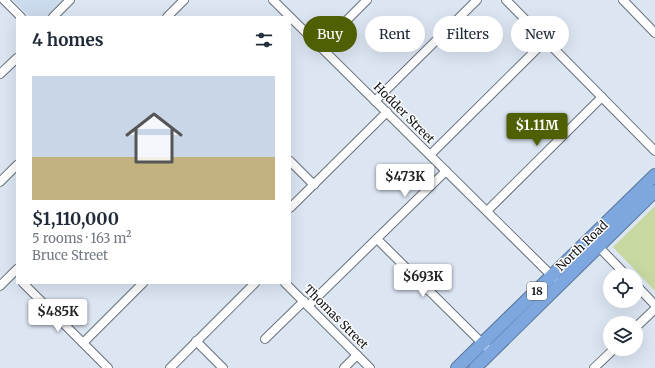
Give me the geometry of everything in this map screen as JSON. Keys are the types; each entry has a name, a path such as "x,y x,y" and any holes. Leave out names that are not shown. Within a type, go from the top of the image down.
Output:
{"highway":[{"name":"North Road","path":"595,242 655,175"},
{"name":"North Road","path":"475,368 556,280 595,242 655,191"},
{"name":"North Road","path":"457,368 482,343 556,280"}],"street":[{"path":"4,0 20,16"},
{"path":"54,16 69,0"},
{"path":"168,16 184,0"},
{"name":"Hodder Street","path":"273,0 285,15"},
{"path":"351,16 367,0"},
{"path":"375,101 477,0"},
{"path":"506,0 522,16"},
{"path":"623,0 655,33"},
{"name":"Hodder Street","path":"291,20 303,31"},
{"name":"Hodder Street","path":"326,52 556,280"},
{"path":"430,155 534,52"},
{"path":"558,52 655,151"},
{"path":"0,74 16,59"},
{"path":"486,211 602,97"},
{"path":"291,207 387,112"},
{"path":"291,162 314,185"},
{"path":"0,182 16,166"},
{"path":"265,339 377,239 446,172"},
{"path":"377,239 491,352"},
{"path":"595,242 619,268"},
{"path":"0,286 16,273"},
{"path":"24,284 108,368"},
{"path":"83,343 142,284"},
{"path":"170,368 254,284"},
{"name":"Thomas Street","path":"286,284 370,368"},
{"path":"643,292 655,305"},
{"path":"643,320 655,309"},
{"path":"196,341 223,368"},
{"path":"344,368 357,355"},
{"path":"594,368 607,356"}],"shaded area":[{"path":"13,0 65,0 48,16 29,16"}],"green space":[{"path":"655,206 655,291 643,278 643,268 633,268 613,247"}]}
